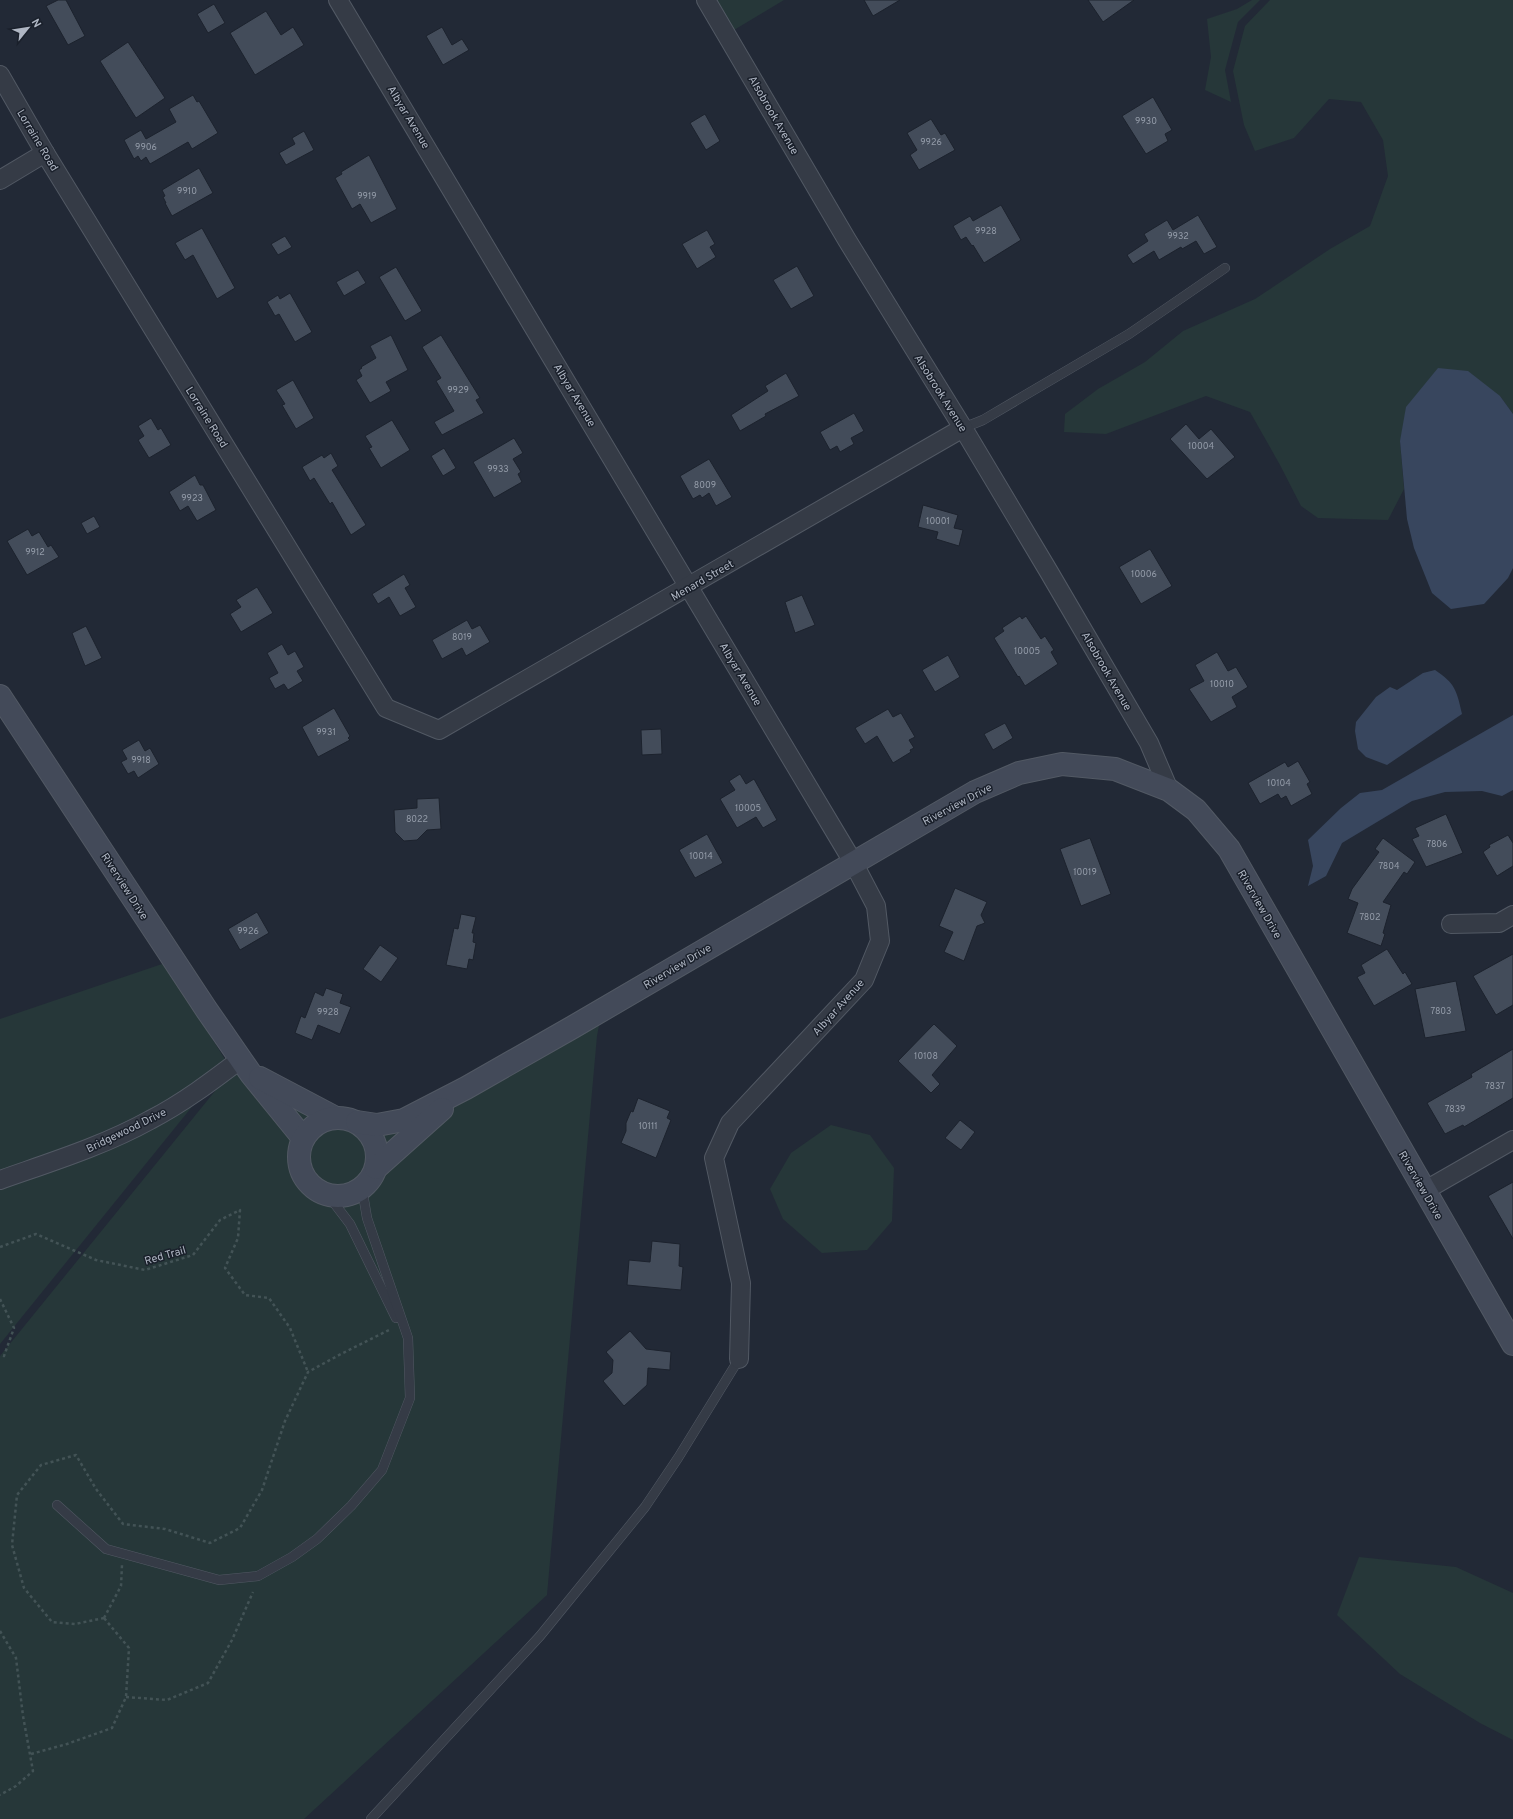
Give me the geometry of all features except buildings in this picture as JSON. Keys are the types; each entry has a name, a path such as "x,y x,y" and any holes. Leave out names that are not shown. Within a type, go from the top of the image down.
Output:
{"street":[{"name":"Albyar Avenue","path":"338,0 690,587 853,862 876,906 880,941 864,980 730,1123 714,1158 741,1283 739,1359"},
{"name":"Alsobrook Avenue","path":"706,0 847,240 963,428 1149,743 1169,790"},
{"name":"Lorraine Road","path":"0,75 45,153 386,708 439,730"},
{"path":"0,180 45,153"},
{"name":"Menard Street","path":"439,730 690,587 963,428"},
{"name":"Riverview Drive","path":"0,696 202,1002 246,1066 303,1138"},
{"name":"Riverview Drive","path":"246,1066 334,1117 346,1118 357,1122 377,1125 404,1120 466,1088 579,1024 853,862 975,792 1019,773 1062,764 1115,769 1169,790 1196,810 1229,850 1513,1344"},
{"path":"1451,924 1499,923 1513,915"},
{"name":"Bridgewood Drive","path":"0,1180 91,1148 150,1121 204,1088 246,1066"},
{"name":"Riverview Drive","path":"362,1188 371,1179 376,1168 466,1088"},
{"path":"334,1117 322,1120 311,1128 303,1138 299,1149 298,1161 302,1173 308,1183 317,1191 328,1195 340,1196 352,1194 362,1188"},
{"path":"357,1122 367,1130 374,1142 377,1155 376,1168"},
{"path":"1424,1191 1513,1140"}],"lane":[{"path":"963,428 982,420 1129,334 1225,268"},
{"path":"57,1505 106,1549 219,1580 258,1576 292,1557 316,1539 351,1506 382,1470 410,1398 408,1338 367,1218 362,1188"},
{"path":"328,1195 350,1224 400,1326 408,1338"},
{"path":"371,1819 540,1636 645,1507 678,1458 739,1359"}],"path":[{"name":"Red Trail","path":"0,1247 36,1234 96,1260 145,1270 193,1256 220,1220 240,1210 238,1238 225,1268 245,1296 269,1298 290,1328 308,1372"},
{"path":"0,1299 14,1328 4,1356 0,1355"},
{"path":"104,1618 75,1624 52,1622 24,1588 12,1545 17,1495 40,1465 76,1455 96,1489 123,1524 165,1529 210,1543 240,1528 262,1490 285,1421 308,1372 341,1354 400,1326"},
{"path":"104,1618 121,1586 122,1564"},
{"path":"126,1698 167,1700 208,1684 232,1640 253,1592"},
{"path":"31,1754 67,1744 112,1728 126,1698 129,1648 104,1618"},
{"path":"0,1631 16,1658 23,1716 33,1771 16,1786 0,1795"}],"shaded area":[{"path":"716,0 784,0 734,30"},
{"path":"1252,0 1260,0 1238,22 1225,70 1231,102 1205,90 1211,57 1207,19 1237,9"},
{"path":"1270,0 1513,0 1513,414 1500,396 1400,441 1404,489 1388,520 1318,518 1301,506 1250,412 1206,396 1106,434 1064,432 1065,414 1098,389 1145,362 1183,331 1255,299 1330,249 1370,226 1388,176 1383,140 1361,102 1329,99 1294,138 1255,151 1244,125 1233,71 1245,26"},
{"path":"165,963 226,1061 178,1095 129,1122 75,1145 0,1171 0,1019"},
{"path":"602,1010 597,1036 547,1595 304,1819 0,1819 0,1356 241,1059 334,1117 377,1125"},
{"path":"195,1103 0,1344 0,1189"},
{"path":"831,1125 870,1135 894,1168 892,1221 867,1250 822,1253 783,1219 770,1189 791,1153"},
{"path":"1359,1557 1456,1567 1513,1593 1513,1740 1480,1723 1400,1674 1337,1615"}],"water":[{"path":"1438,368 1468,371 1500,396 1513,414 1513,568 1508,578 1484,604 1451,609 1432,593 1414,548 1407,519 1400,441 1406,407"},
{"path":"1435,670 1447,679 1454,688 1457,693 1462,714 1387,765 1366,757 1358,749 1355,731 1356,722 1376,697 1390,687 1397,690 1423,673"},
{"path":"1513,715 1513,790 1502,796 1482,791 1445,792 1412,801 1342,843 1326,876 1308,886 1313,866 1308,840 1341,808 1360,793 1382,790"}]}
